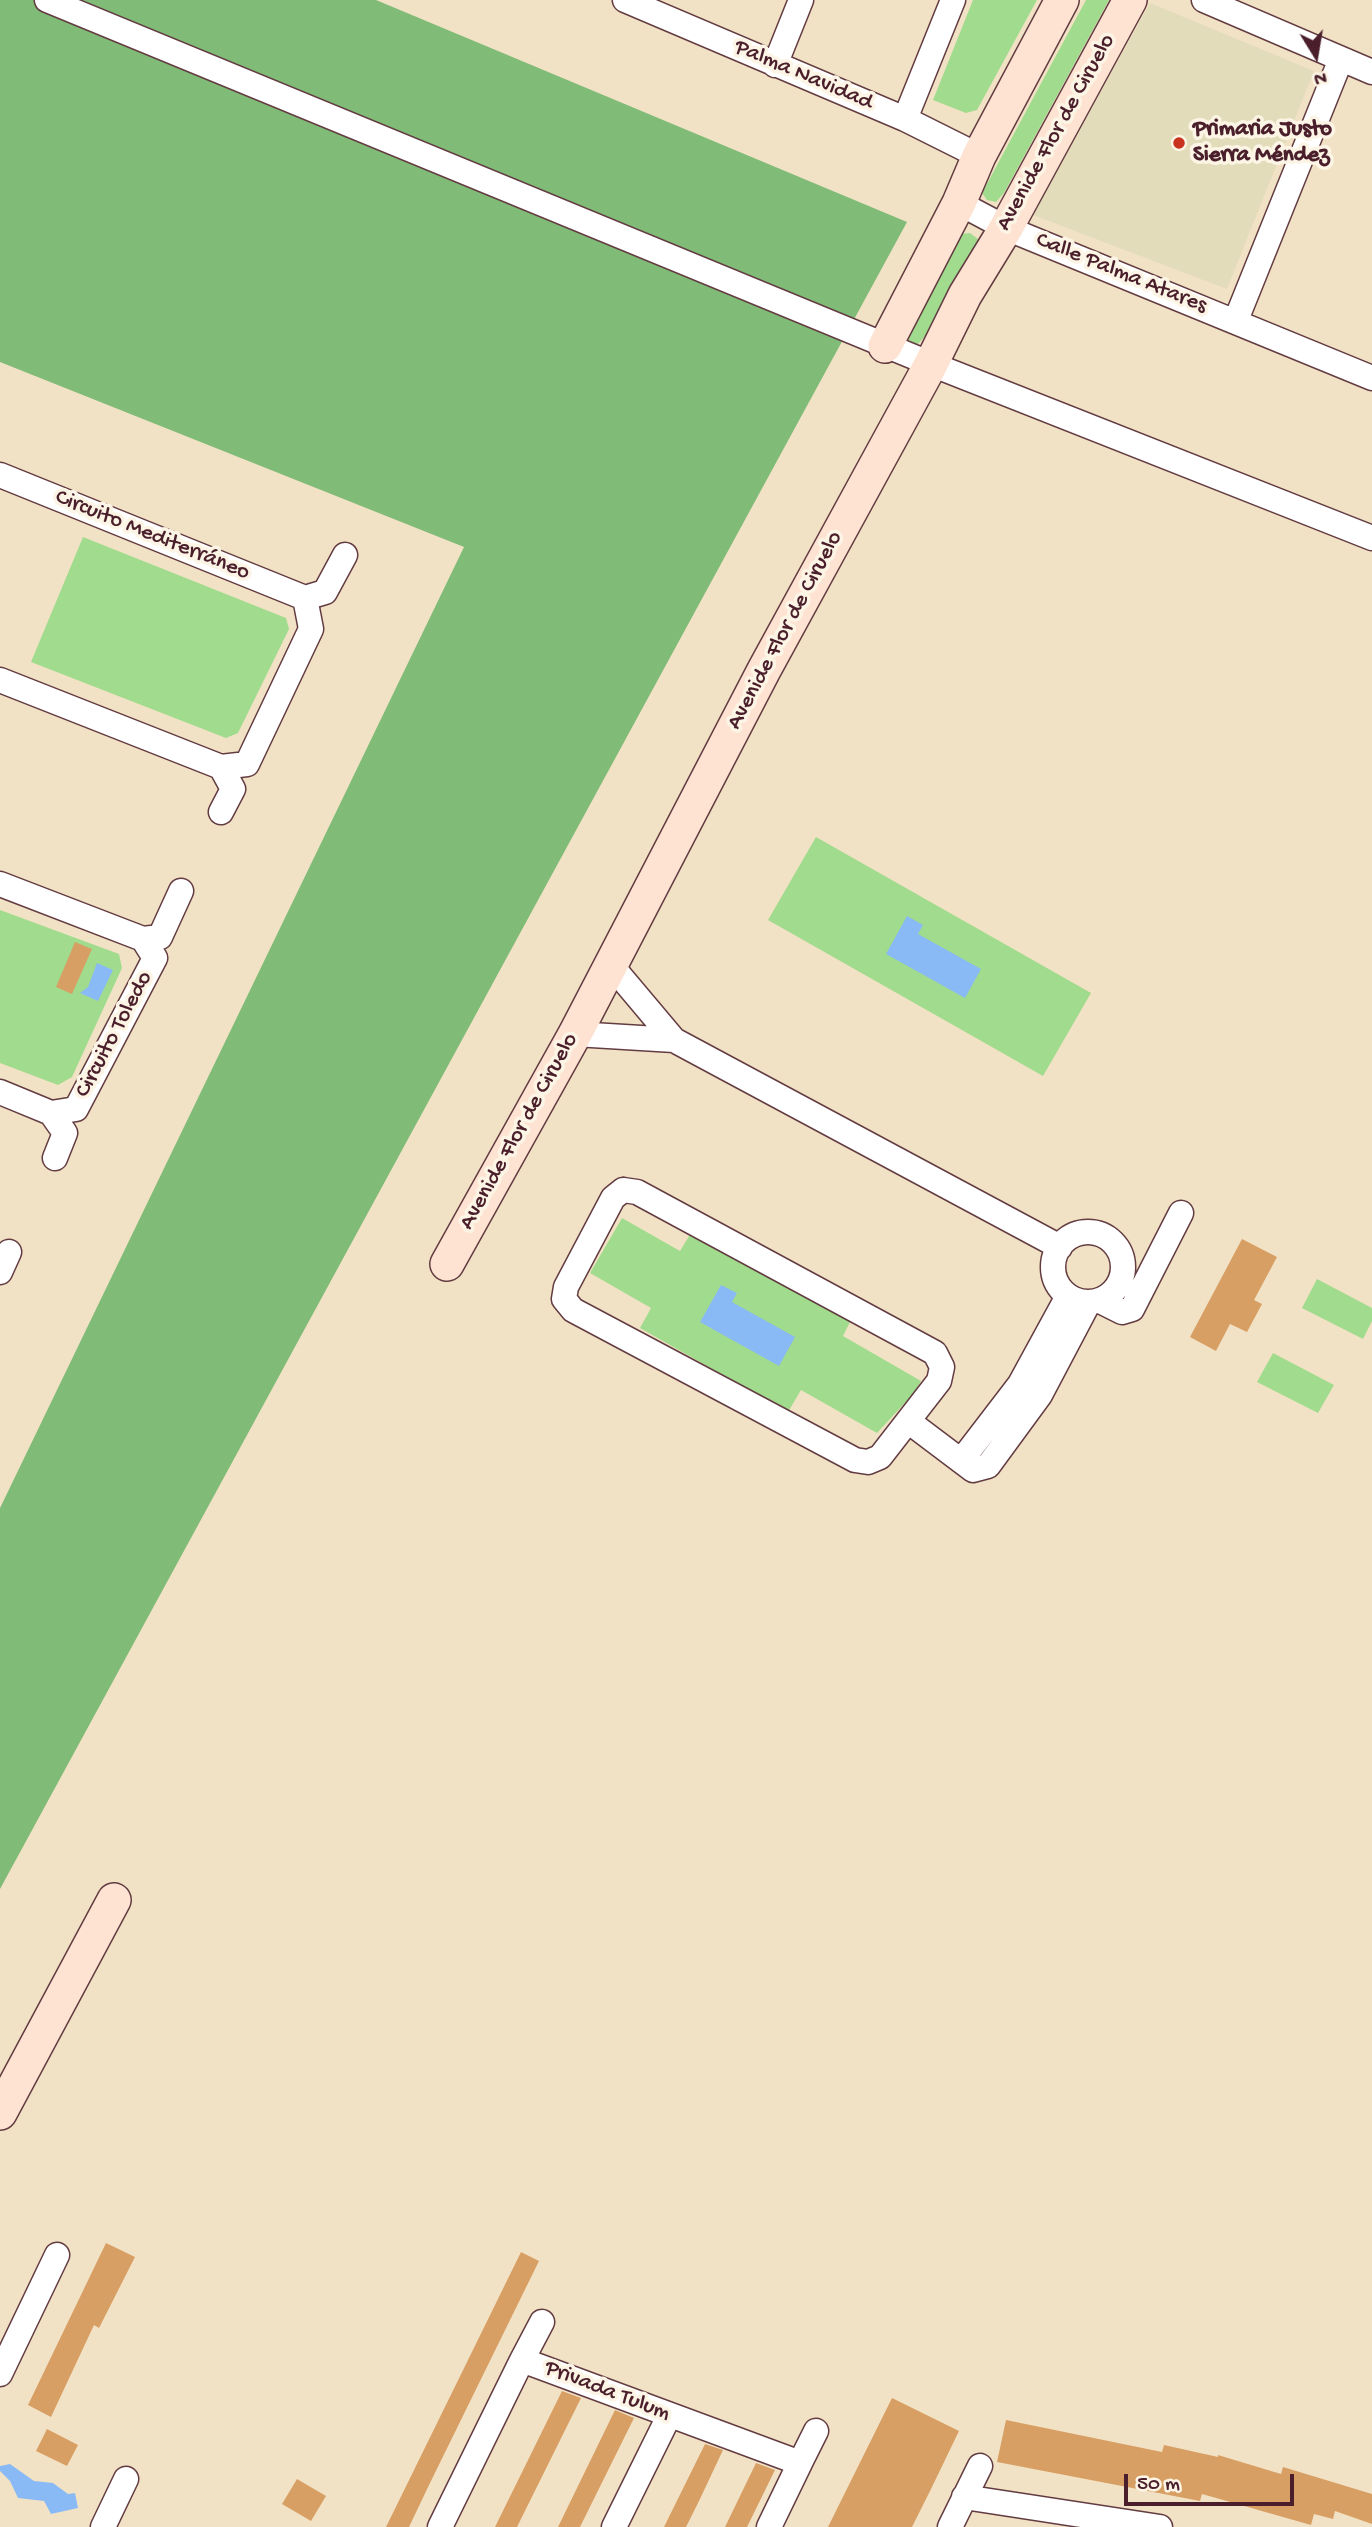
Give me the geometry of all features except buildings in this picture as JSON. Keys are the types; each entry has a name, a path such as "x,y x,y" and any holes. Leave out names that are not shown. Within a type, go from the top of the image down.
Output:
{"main road":[{"path":"885,346 959,203 979,156 1062,0"},
{"name":"Avenide Flor de Ciruelo","path":"447,1264 575,1034 764,670 931,364 965,295 1006,228 1129,0"},
{"path":"0,2113 114,1900"}],"street":[{"path":"47,0 885,346 1372,538"},
{"path":"775,65 801,0"},
{"path":"905,119 953,0"},
{"path":"1204,0 1372,72"},
{"name":"Palma Navidad","path":"637,2 775,65 905,119 979,156"},
{"name":"Calle Palma Atares","path":"1237,320 1341,59"},
{"name":"Calle Palma Atares","path":"959,203 1006,228 1370,373"},
{"name":"Circuito Mediterráneo","path":"0,475 305,598"},
{"path":"0,680 220,767 247,764 312,629 305,598 325,592 345,555"},
{"path":"220,767 233,789 221,812"},
{"name":"Circuito Toledo","path":"0,884 143,939 160,937 181,891"},
{"name":"Circuito Toledo","path":"0,1092 51,1113 76,1109 155,958 143,939"},
{"path":"610,964 674,1040 1060,1247"},
{"path":"575,1034 674,1040"},
{"name":"Circuito Toledo","path":"51,1113 65,1133 55,1158"},
{"path":"623,1190 637,1192 935,1353 942,1367 939,1381 908,1421 880,1457 868,1462 855,1460 573,1310 564,1299 566,1287 613,1198 623,1190"},
{"path":"908,1421 973,1470 988,1466 1041,1395 1085,1300 1117,1288 1122,1278 1124,1267 1117,1246 1099,1234 1088,1232 1068,1239 1060,1247 1053,1268 1055,1279 1085,1300 1122,1312 1132,1309 1181,1213"},
{"path":"0,2374 58,2255"},
{"path":"522,2360 541,2322"},
{"name":"Privada Tulum","path":"440,2527 522,2360 800,2463"},
{"path":"614,2527 669,2416"},
{"path":"769,2527 816,2431"},
{"path":"950,2527 981,2466"},
{"path":"103,2527 126,2479"},
{"path":"964,2497 1115,2523 1160,2527"}],"shaded area":[{"name":"Primaria Justo Sierra Méndez","path":"1150,3 1314,71 1227,289 1033,215"}],"green space":[{"path":"0,0 376,0 907,222 0,1889 0,1508 464,547 0,362"},
{"path":"973,0 1037,0 977,110 966,113 933,100"},
{"path":"1086,0 1109,0 1004,193 996,202 987,200 982,193"},
{"path":"970,233 978,239 973,251 928,333 917,345 907,340 908,326 960,234"},
{"path":"83,537 286,618 289,629 238,733 226,738 31,662"},
{"path":"816,837 1091,993 1043,1076 768,920"},
{"path":"0,910 119,954 122,968 72,1077 58,1085 0,1063"},
{"path":"622,1218 680,1251 694,1228 852,1318 843,1336 921,1381 914,1393 877,1433 801,1390 788,1412 640,1328 651,1308 590,1273"},
{"path":"1317,1279 1372,1308 1372,1321 1363,1339 1302,1308"},
{"path":"1273,1353 1334,1385 1318,1413 1257,1382"}],"water":[{"path":"907,916 923,925 918,934 981,969 965,998 886,954"},
{"path":"97,963 113,970 98,1001 80,993 88,987"},
{"path":"721,1285 737,1293 732,1302 795,1337 779,1366 700,1322"},
{"path":"10,2464 34,2481 53,2483 68,2494 75,2493 78,2508 51,2514 44,2501 18,2498 10,2481 0,2471 0,2466"}],"place":[{"name":"Primaria Justo Sierra Méndez","path":"1179,143"}]}
